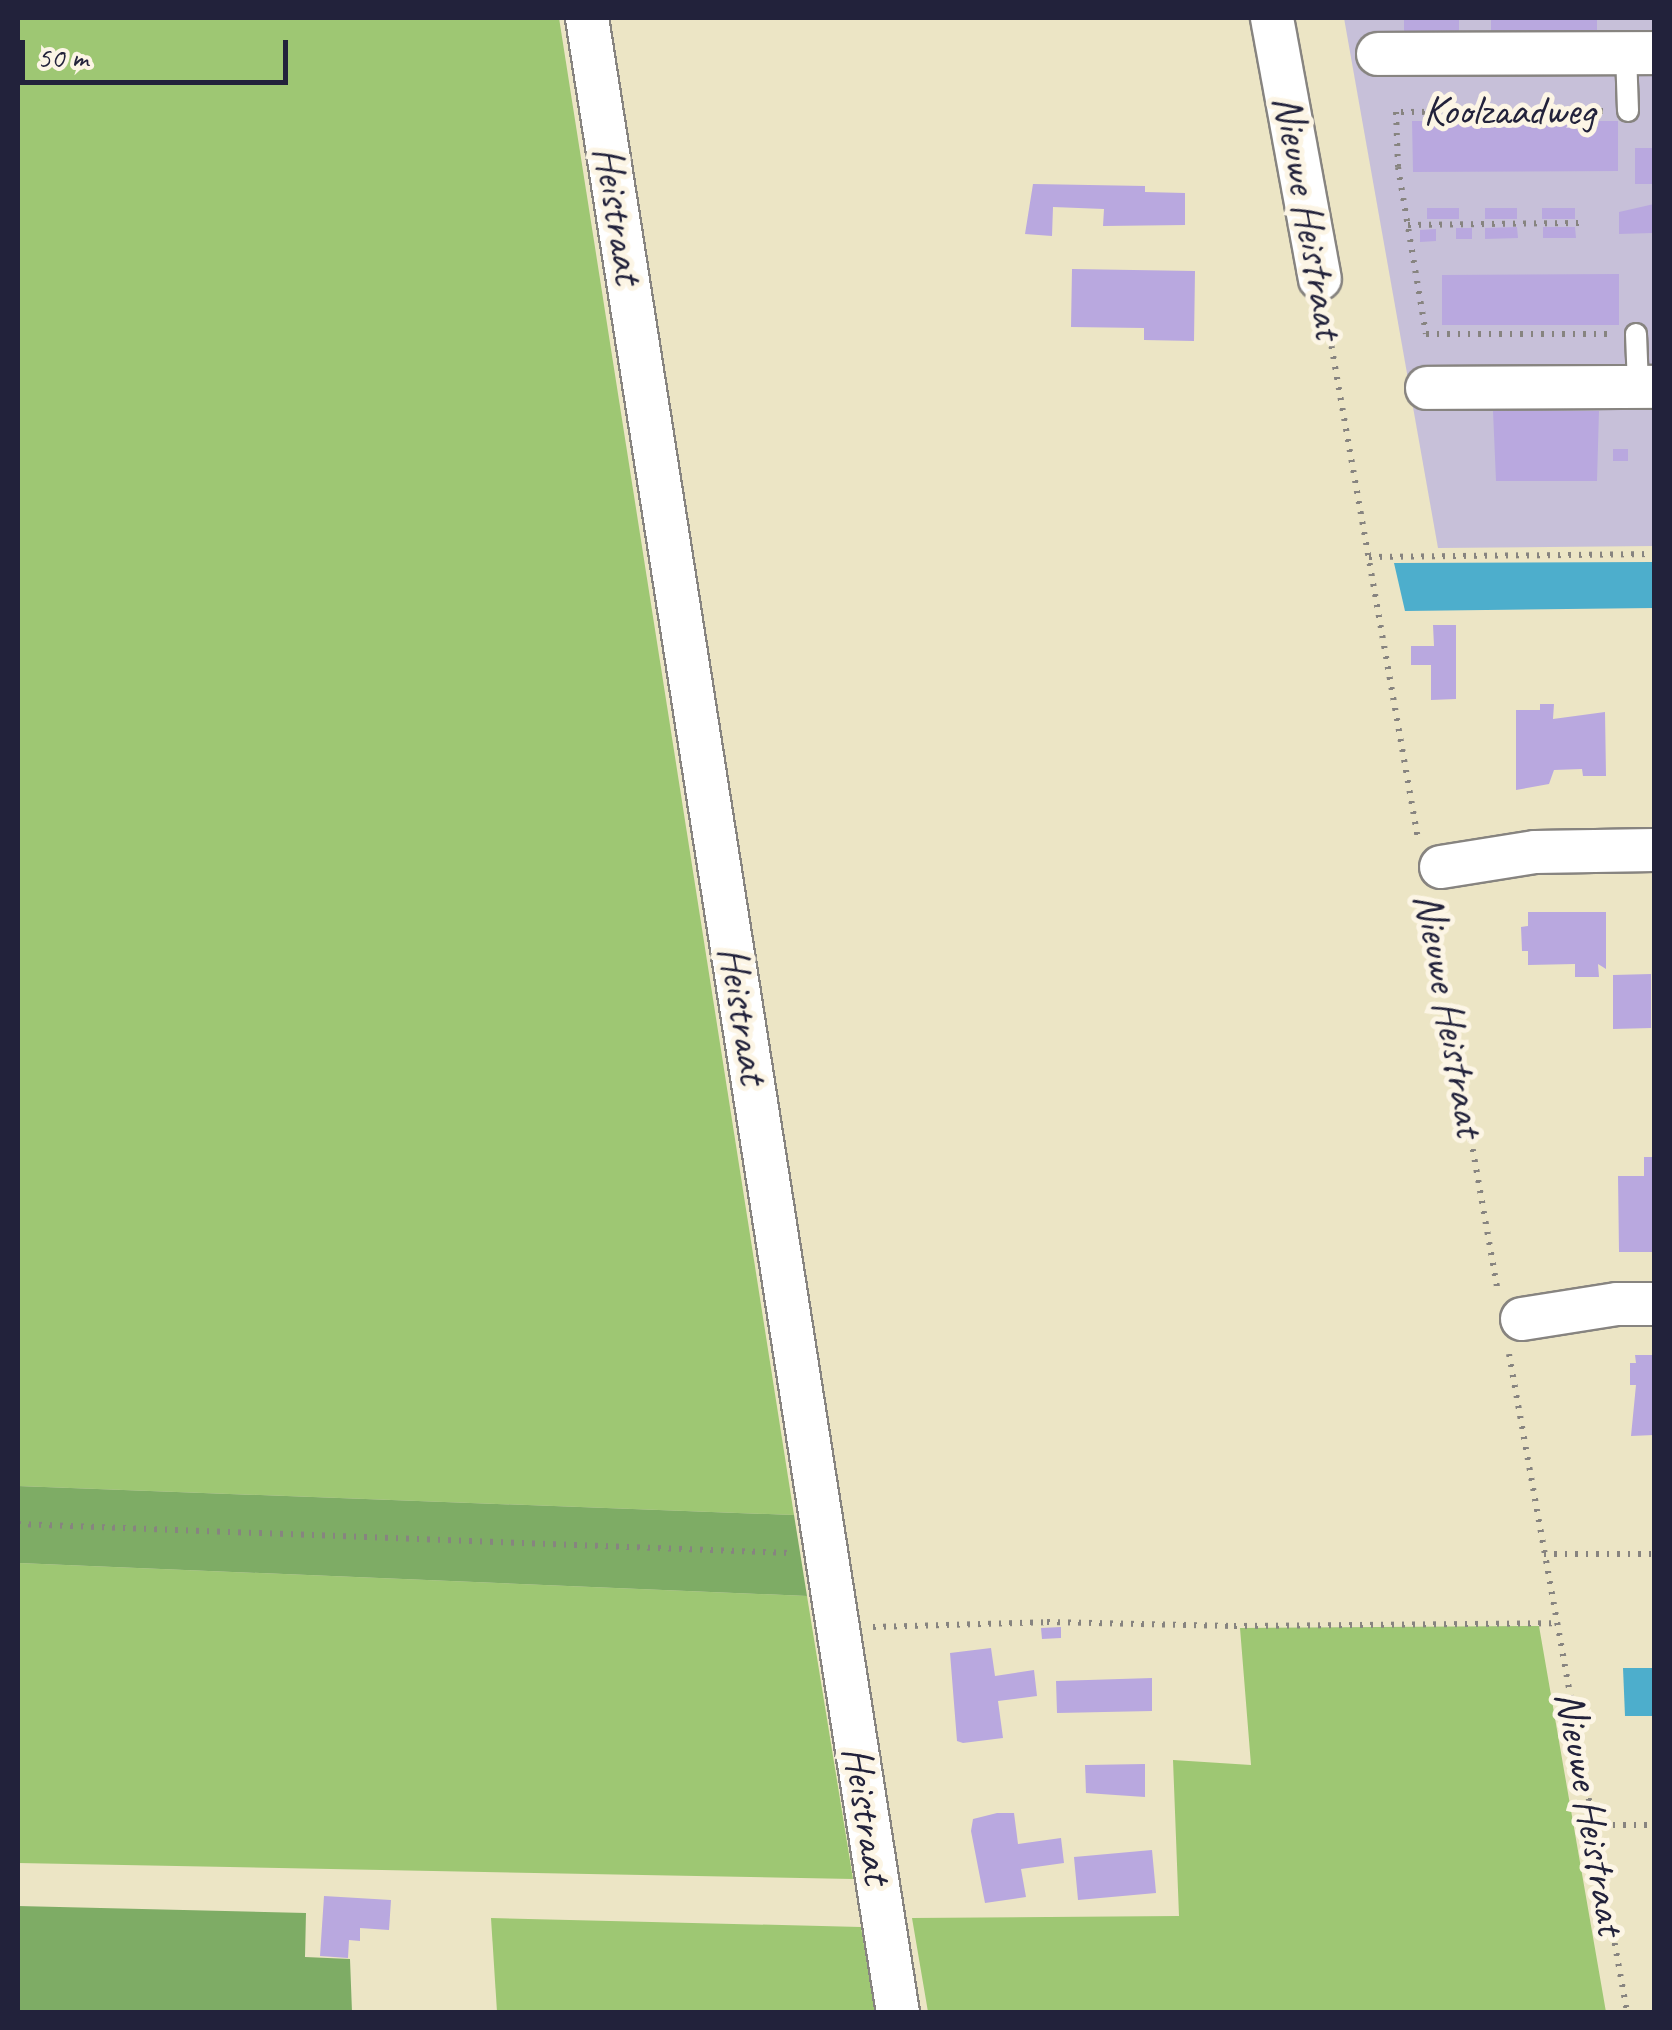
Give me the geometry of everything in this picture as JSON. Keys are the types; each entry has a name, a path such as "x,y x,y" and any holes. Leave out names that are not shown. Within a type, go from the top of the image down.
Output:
{"street":[{"name":"Heistraat","path":"587,18 898,2012"},
{"name":"Nieuwe Heistraat","path":"1272,18 1320,279"},
{"name":"Koolzaadweg","path":"1378,54 1640,53"},
{"path":"1427,388 1646,387"},
{"path":"1429,869 1535,852 1654,850"},
{"path":"1510,1320 1617,1304 1654,1304"}],"lane":[{"path":"1628,111 1640,53"},
{"path":"1636,334 1646,387"}],"path":[{"name":"Koolzaadweg","path":"1628,111 1396,112 1408,224 1426,334 1636,334"},
{"path":"1408,224 1579,223"},
{"name":"Nieuwe Heistraat","path":"1320,279 1510,1320 1544,1554 1626,2012"},
{"path":"1368,557 1654,554"},
{"path":"18,1524 827,1554"},
{"path":"1544,1554 1654,1554"},
{"path":"838,1628 1047,1622 1234,1626 1556,1624"},
{"path":"1592,1825 1654,1825"}],"shaded area":[{"path":"1344,18 1654,18 1654,546 1438,548"}],"green space":[{"path":"18,18 559,18 794,1515 18,1486"},
{"path":"18,1486 794,1515 807,1596 18,1563"},
{"path":"18,1563 807,1596 853,1879 18,1863"},
{"path":"1539,1626 1606,2012 928,2012 912,1918 1179,1916 1173,1760 1251,1765 1240,1628"},
{"path":"18,1906 306,1913 305,1957 350,1959 352,2012 18,2012"},
{"path":"491,1918 861,1927 875,2012 497,2012"}],"water":[{"path":"1654,562 1654,608 1405,611 1394,563"},
{"path":"1623,1668 1654,1668 1654,1716 1625,1716"}],"building":[{"path":"1404,18 1459,18 1459,36 1404,36"},
{"path":"1491,18 1597,18 1597,35 1491,35"},
{"path":"1412,121 1618,121 1618,171 1413,172"},
{"path":"1635,148 1654,148 1653,184 1635,184"},
{"path":"1033,184 1145,186 1145,192 1185,193 1185,225 1103,226 1104,209 1053,207 1052,236 1025,234"},
{"path":"1654,204 1652,233 1619,234 1619,212"},
{"path":"1427,208 1459,208 1459,219 1427,219"},
{"path":"1485,208 1517,208 1517,219 1485,219"},
{"path":"1542,208 1575,208 1575,219 1542,219"},
{"path":"1517,227 1518,238 1485,239 1485,228"},
{"path":"1543,227 1575,227 1576,238 1543,238"},
{"path":"1456,228 1472,228 1472,239 1456,239"},
{"path":"1436,229 1436,241 1420,242 1420,230"},
{"path":"1072,269 1195,271 1194,341 1144,340 1144,328 1071,327"},
{"path":"1619,274 1619,325 1442,325 1442,275"},
{"path":"1493,411 1599,411 1597,481 1496,481"},
{"path":"1613,449 1628,449 1628,461 1613,461"},
{"path":"1433,625 1456,625 1456,699 1431,700 1431,665 1411,665 1411,646 1434,646"},
{"path":"1540,704 1554,704 1553,719 1605,712 1606,776 1583,776 1582,769 1554,770 1549,784 1516,790 1516,710 1540,710"},
{"path":"1528,912 1606,912 1606,969 1598,964 1599,977 1575,977 1575,964 1528,965 1528,951 1522,951 1521,927 1528,926"},
{"path":"1651,974 1651,1028 1613,1029 1613,975"},
{"path":"1644,1157 1654,1157 1654,1252 1619,1252 1618,1176 1644,1176"},
{"path":"1635,1355 1654,1355 1654,1435 1631,1436 1636,1385 1630,1385 1630,1363 1636,1363"},
{"path":"1061,1627 1061,1638 1042,1639 1041,1628"},
{"path":"991,1648 995,1676 1034,1670 1037,1696 998,1701 1003,1738 963,1743 957,1741 950,1653"},
{"path":"1152,1678 1152,1711 1057,1713 1056,1681"},
{"path":"1145,1764 1145,1797 1086,1793 1085,1765"},
{"path":"1014,1813 1018,1844 1061,1838 1064,1863 1021,1869 1026,1897 985,1903 971,1831 973,1819"},
{"path":"1152,1850 1156,1893 1078,1900 1074,1857"},
{"path":"324,1896 391,1900 389,1930 360,1928 360,1941 349,1940 348,1958 320,1956"}]}
